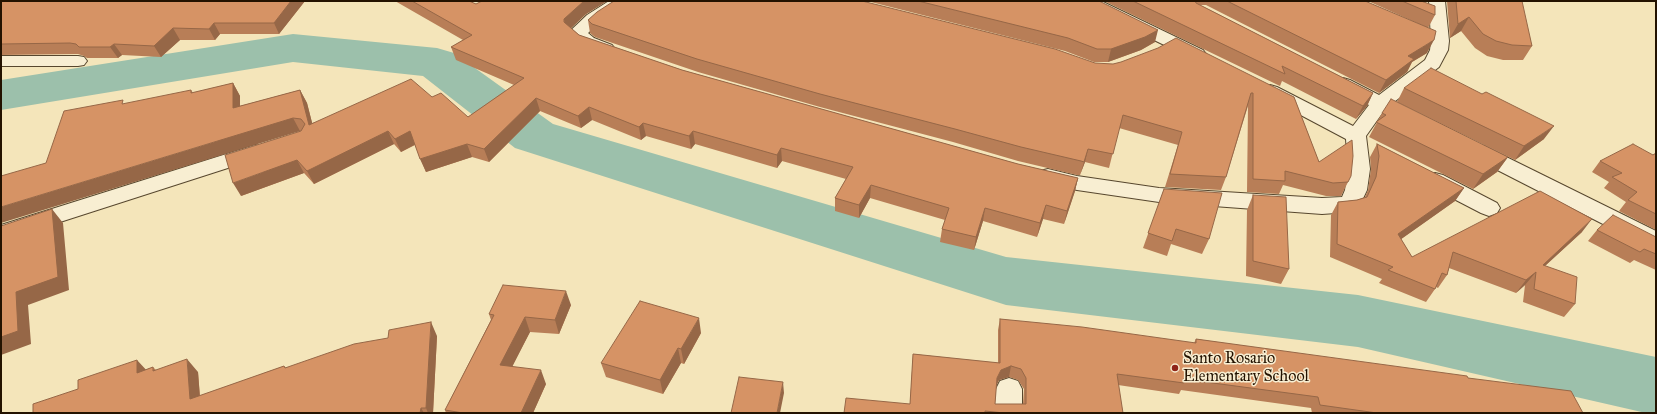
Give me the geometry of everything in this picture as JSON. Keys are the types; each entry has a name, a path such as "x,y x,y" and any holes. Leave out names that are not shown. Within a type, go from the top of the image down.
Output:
{"street":[{"path":"620,1 593,18 577,33 588,42 626,56"},
{"path":"1088,1 1213,62"},
{"path":"1031,172 1077,183 1159,195 1314,205 1350,204 1356,190 1359,169 1356,139 1380,103 1433,63 1439,50 1433,38 1437,1"},
{"path":"1154,52 1172,42"},
{"path":"1,61 78,61"},
{"path":"1324,74 1408,117"},
{"path":"1254,83 1378,151"},
{"path":"1458,142 1656,242"},
{"path":"1,233 270,147"},
{"path":"1420,172 1489,208"}],"building":[{"path":"1,1 291,1 274,23 214,23 209,29 173,28 154,46 114,44 110,47 79,47 76,44 70,43 1,44"},
{"path":"412,1 469,1 476,4 482,1 584,1 564,19 564,22 579,35 682,70 1018,164 1078,178 1067,211 1046,205 1040,223 985,208 976,237 942,229 949,208 871,185 859,205 835,198 853,167 781,148 777,155 693,131 689,136 643,123 639,127 589,107 578,116 536,98 484,149 467,144 420,159 410,131 395,139 388,131 307,171 297,160 233,183 225,155 301,131 305,124 301,119 293,118 1,207 1,176 46,163 64,111 123,100 122,104 191,90 191,93 233,83 233,108 300,90 309,125 411,79 432,97 441,93 468,117 524,78 451,47 472,35"},
{"path":"614,1 862,1 1055,49 1095,63 1113,64 1121,62 1158,48 1176,38 1294,97 1319,162 1352,140 1353,156 1351,176 1348,182 1333,183 1285,171 1285,181 1253,179 1253,93 1251,93 1226,177 1170,174 1182,132 1123,115 1113,154 1088,149 1084,162 820,94 697,59 592,24 588,20"},
{"path":"918,1 1099,1 1158,30 1145,37 1111,49 1097,49 1068,38"},
{"path":"1133,1 1195,1 1196,3 1373,93 1363,106 1282,66 1285,74"},
{"path":"1227,1 1365,1 1436,31 1434,40 1408,56 1414,59 1386,80"},
{"path":"1402,1 1421,1 1435,6 1435,15"},
{"path":"1456,1 1522,1 1532,46 1512,45 1496,41 1483,34 1469,17 1458,24"},
{"path":"1431,68 1482,94 1486,92 1554,126 1524,146 1404,88"},
{"path":"1391,99 1508,157 1483,174 1376,122 1386,115 1382,113"},
{"path":"1377,144 1464,188 1398,234 1412,257 1540,191 1592,219 1543,265 1577,277 1575,304 1534,289 1536,272 1526,280 1453,252 1447,275 1442,273 1435,289 1388,270 1393,267 1337,244 1338,202 1357,200 1367,197 1376,177 1379,156"},
{"path":"1633,144 1653,155 1656,153 1656,214 1628,200 1637,192 1612,177 1622,173 1600,161"},
{"path":"1164,189 1222,193 1209,239 1176,229 1172,241 1148,233"},
{"path":"1253,195 1286,197 1289,269 1253,261"},
{"path":"52,209 58,277 16,292 18,331 1,337 1,226"},
{"path":"1613,215 1656,237 1656,254 1644,249 1640,252 1597,230"},
{"path":"503,285 566,291 555,320 525,317 500,365 541,370 521,413 463,413 445,410 494,315 489,314"},
{"path":"640,301 699,318 681,349 678,348 660,380 601,363"},
{"name":"Santo Rosario Elementary School","path":"1000,319 1082,327 1196,343 1196,339 1467,376 1468,378 1571,391 1583,413 1377,413 1320,405 1318,397 1183,379 1184,383 1117,374 1123,413 1004,413 985,411 985,413 844,413 846,398 910,404 913,354 1000,363","holes":["1011,366 1021,369 1026,378 1026,404 995,404 997,378 1001,370"]},
{"path":"431,322 426,408 421,408 420,413 33,413 33,404 78,389 78,380 137,360 137,373 153,367 153,371 187,359 190,399 284,366 285,368 354,344 388,338 389,330"},
{"path":"739,377 783,382 777,413 731,413"}],"waterway":[{"path":"1,95 293,48 437,63 534,136 1006,281 1358,321 1656,386"}],"place":[{"name":"Santo Rosario Elementary School","path":"1175,368"}]}
